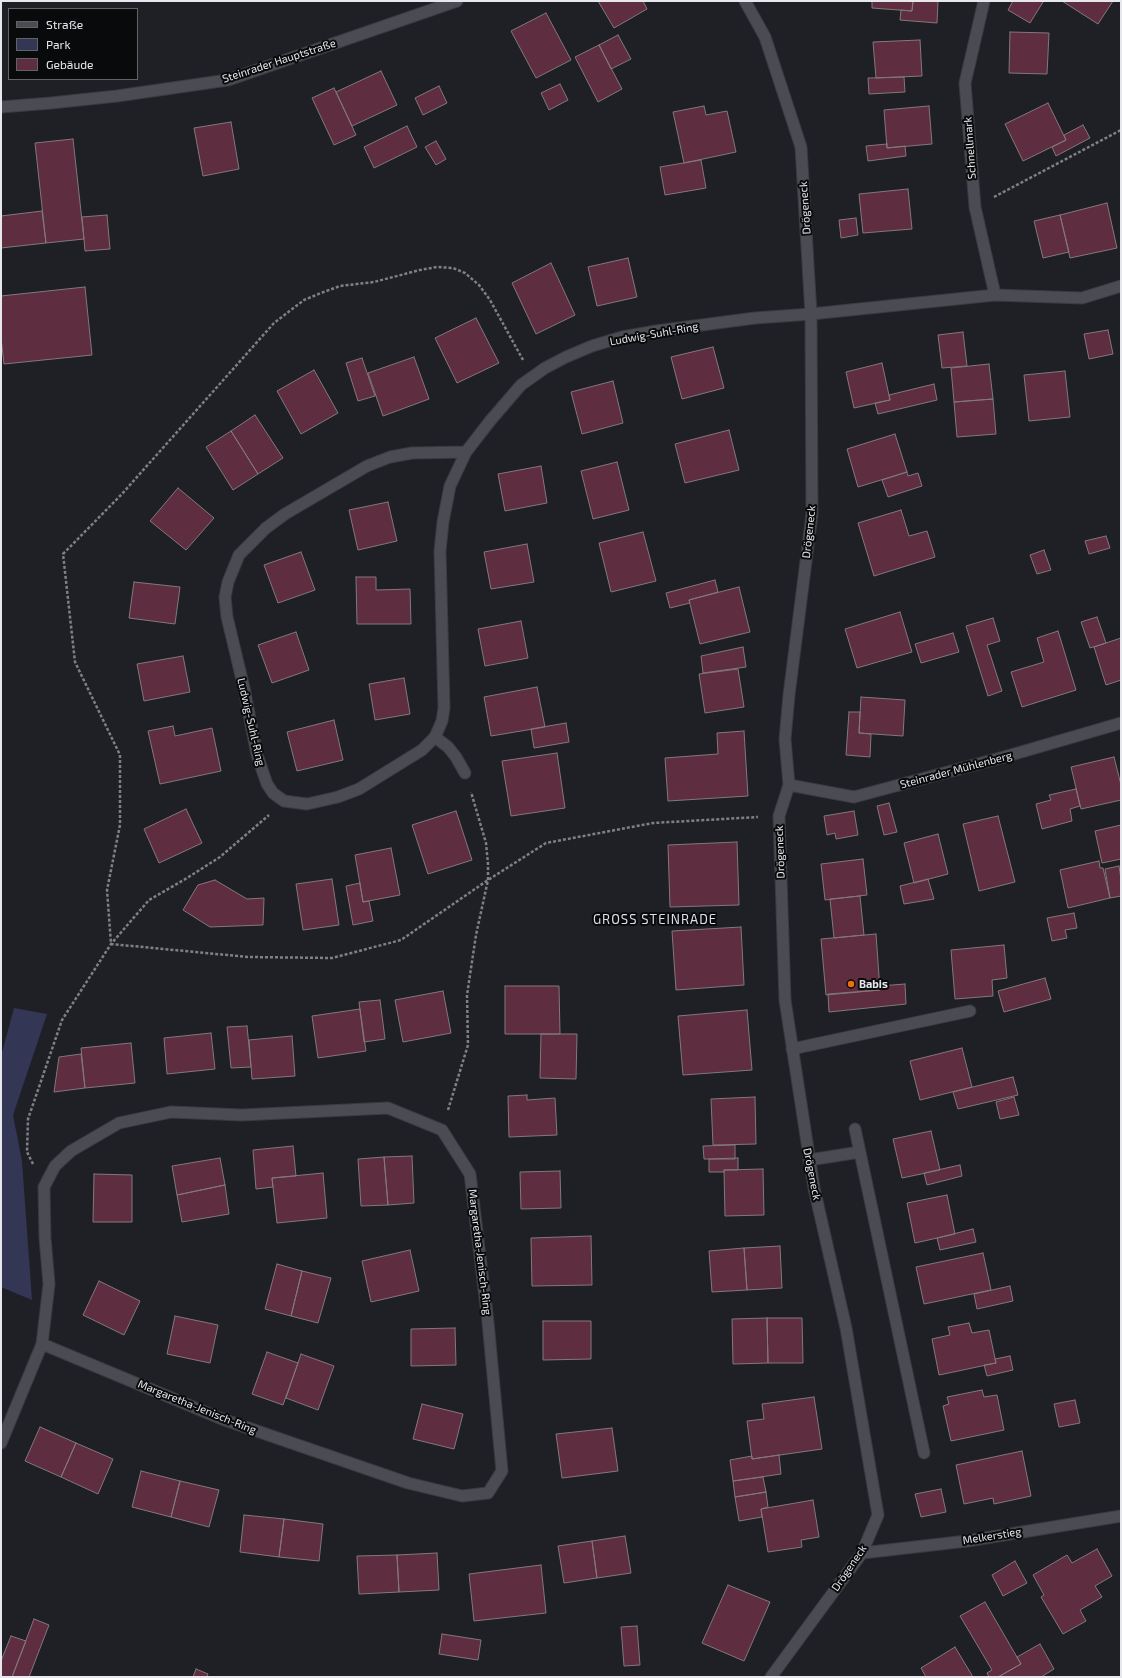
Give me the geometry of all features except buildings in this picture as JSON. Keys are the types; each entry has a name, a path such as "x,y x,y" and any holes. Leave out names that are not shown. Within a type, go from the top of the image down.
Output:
{"street":[{"name":"Steinrader Hauptstraße","path":"1,107 109,97 228,80 457,1"},
{"name":"Drögeneck","path":"745,1 765,37 801,147 811,314 812,514 785,739 789,785 779,816 785,1000 809,1160 846,1328 878,1515 862,1553 771,1677"},
{"name":"Schnellmark","path":"984,1 965,84 975,207 995,295"},
{"path":"811,314 995,295 1082,298 1121,286"},
{"name":"Ludwig-Suhl-Ring","path":"466,452 412,453 390,457 367,466 285,514 266,528 240,555 228,582 225,597 227,617 244,688 257,755 267,784 273,793 284,801 307,804 338,797 359,789 422,750 435,737 442,721 444,708 440,551 443,522 450,486 466,452 521,385 534,375 566,357 592,346 622,337 740,320 811,314"},
{"name":"Steinrader Mühlenberg","path":"789,785 854,797 1018,754 1121,723"},
{"path":"435,737 448,747 456,757 465,773"},
{"path":"792,1049 970,1011"},
{"path":"1,1443 42,1344 49,1284 45,1238 44,1187 54,1166 71,1151 119,1123 170,1112 242,1115 388,1108 442,1130"},
{"path":"855,1129 924,1453"},
{"name":"Margaretha-Jenisch-Ring","path":"42,1344 222,1420 400,1481 462,1496 488,1493 502,1471 488,1322 470,1174 442,1130"},
{"path":"809,1160 860,1152"},
{"name":"Melkerstieg","path":"862,1553 967,1541 1121,1516"}],"path":[{"path":"975,207 1121,130"},
{"path":"111,944 107,890 120,825 120,755 75,662 63,554 121,495 274,323 304,300 321,293 340,286 374,282 420,270 437,267 454,268 465,273 479,285 490,300 534,375"},
{"path":"442,1130 468,1045 467,995 476,935 488,880 486,843 465,773"},
{"path":"44,1187 27,1152 28,1119 62,1020 111,944 149,900 220,857 251,832 284,801"},
{"path":"111,944 248,957 332,958 401,940 488,880 546,843 653,823 779,816"}],"green space":[{"path":"14,1008 47,1014 13,1115 22,1161 32,1300 1,1287 1,1056"}],"place":[{"name":"Babis","path":"851,984"}],"district":[{"name":"GROSS STEINRADE","path":"655,920"}]}
